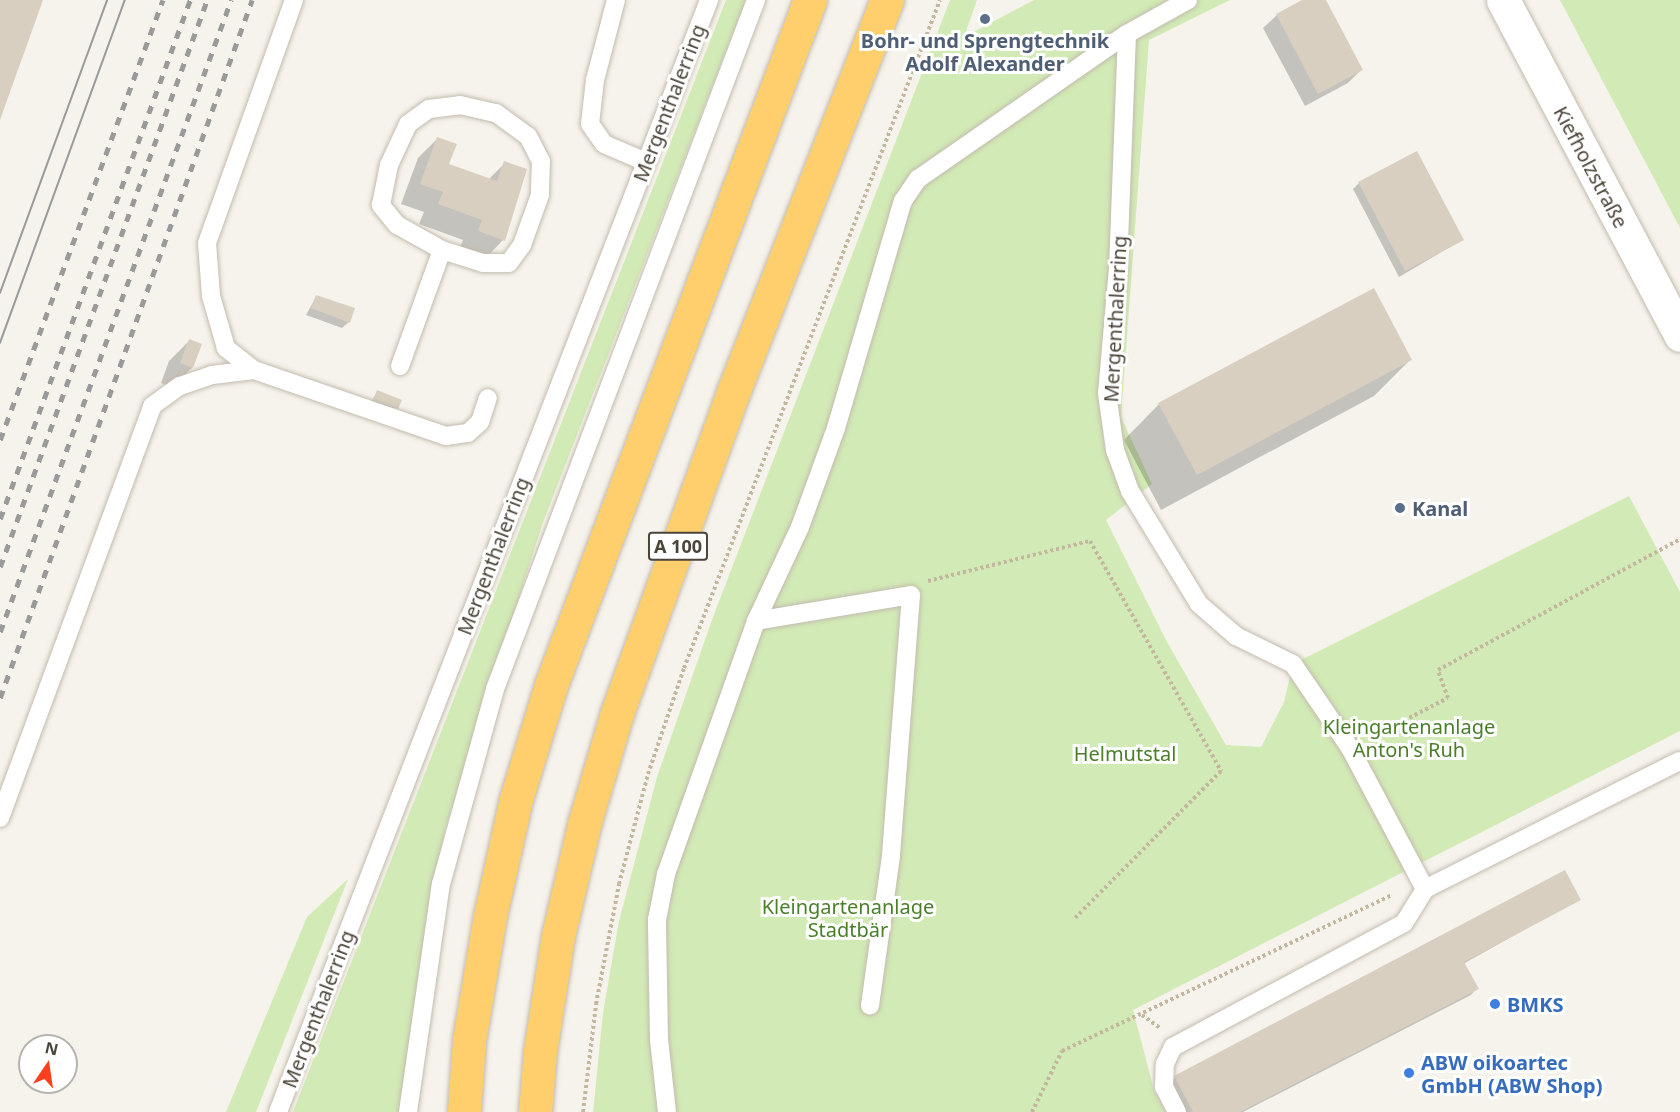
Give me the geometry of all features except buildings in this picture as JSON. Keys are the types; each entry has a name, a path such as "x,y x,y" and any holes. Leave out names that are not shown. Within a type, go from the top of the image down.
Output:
{"highway":[{"path":"464,1112 469,1040 490,916 516,799 551,685 810,0"},
{"name":"A 100","path":"535,1112 540,1051 558,936 585,821 617,713 734,390 888,0"}],"street":[{"name":"Kiefholzstraße","path":"1503,0 1680,335"}],"lane":[{"path":"294,0 207,243 211,296 226,348 254,370 446,436 468,433 480,422 488,398"},
{"path":"616,0 595,80 590,124 604,144 646,162"},
{"name":"Mergenthalerring","path":"278,1112 709,0"},
{"path":"408,1112 441,884 495,689 756,0"},
{"path":"667,1112 659,1039 657,920 666,874 756,621 800,527 836,428 894,224 918,179 1127,34 1188,0"},
{"name":"Mergenthalerring","path":"1127,34 1118,268 1107,393 1115,450 1130,491 1199,604 1236,636 1293,664 1350,748 1425,889"},
{"path":"460,105 496,113 528,136 541,161 540,195 522,245 509,263 483,263 442,250 397,225 381,205 389,165 408,124 429,109 460,105"},
{"path":"400,366 442,250"},
{"path":"0,818 152,406 190,382 212,375 254,370"},
{"path":"756,621 911,595 891,856 870,1006"},
{"path":"1177,1112 1164,1087 1165,1064 1173,1047 1404,923 1425,889 1680,761"}],"path":[{"path":"583,1112 596,1004 619,884 648,774 684,668 940,0"},
{"path":"1350,748 1448,698 1438,670 1680,539"},
{"path":"911,595 918,583 1090,541 1221,771 1075,918"},
{"path":"1033,1112 1062,1051 1121,1025 1399,891 1425,889"}],"green space":[{"path":"726,0 746,0 542,525 445,830 401,1112 293,1112"},
{"name":"Kleingartenanlage Stadtbär","path":"950,0 977,0 964,37 1034,0 1230,0 1149,40 1121,417 1152,484 1106,520 1167,642 1226,745 1261,747 1284,702 1293,664 1629,496 1680,592 1680,731 1133,1010 1154,1090 1166,1112 593,1112 603,1013 619,921 657,777 713,617"},
{"path":"1560,0 1680,0 1680,228"},
{"path":"348,879 256,1112 226,1112 307,917"}],"tram line":[{"path":"0,293 107,0"},
{"path":"0,343 125,0"}],"railway":[{"path":"0,440 163,0"},
{"path":"0,519 190,0"},
{"path":"0,567 207,0"},
{"path":"0,632 231,0"},
{"path":"0,698 252,0"}],"place":[{"name":"Bohr- und Sprengtechnik Adolf Alexander","path":"985,19"},
{"name":"Kanal","path":"1400,508"},
{"name":"BMKS","path":"1495,1004"},
{"name":"ABW oikoartec GmbH (ABW Shop)","path":"1409,1073"}],"park label":[{"name":"Kleingartenanlage Anton's Ruh","path":"1409,738"},
{"name":"Helmutstal","path":"1125,753"}]}
